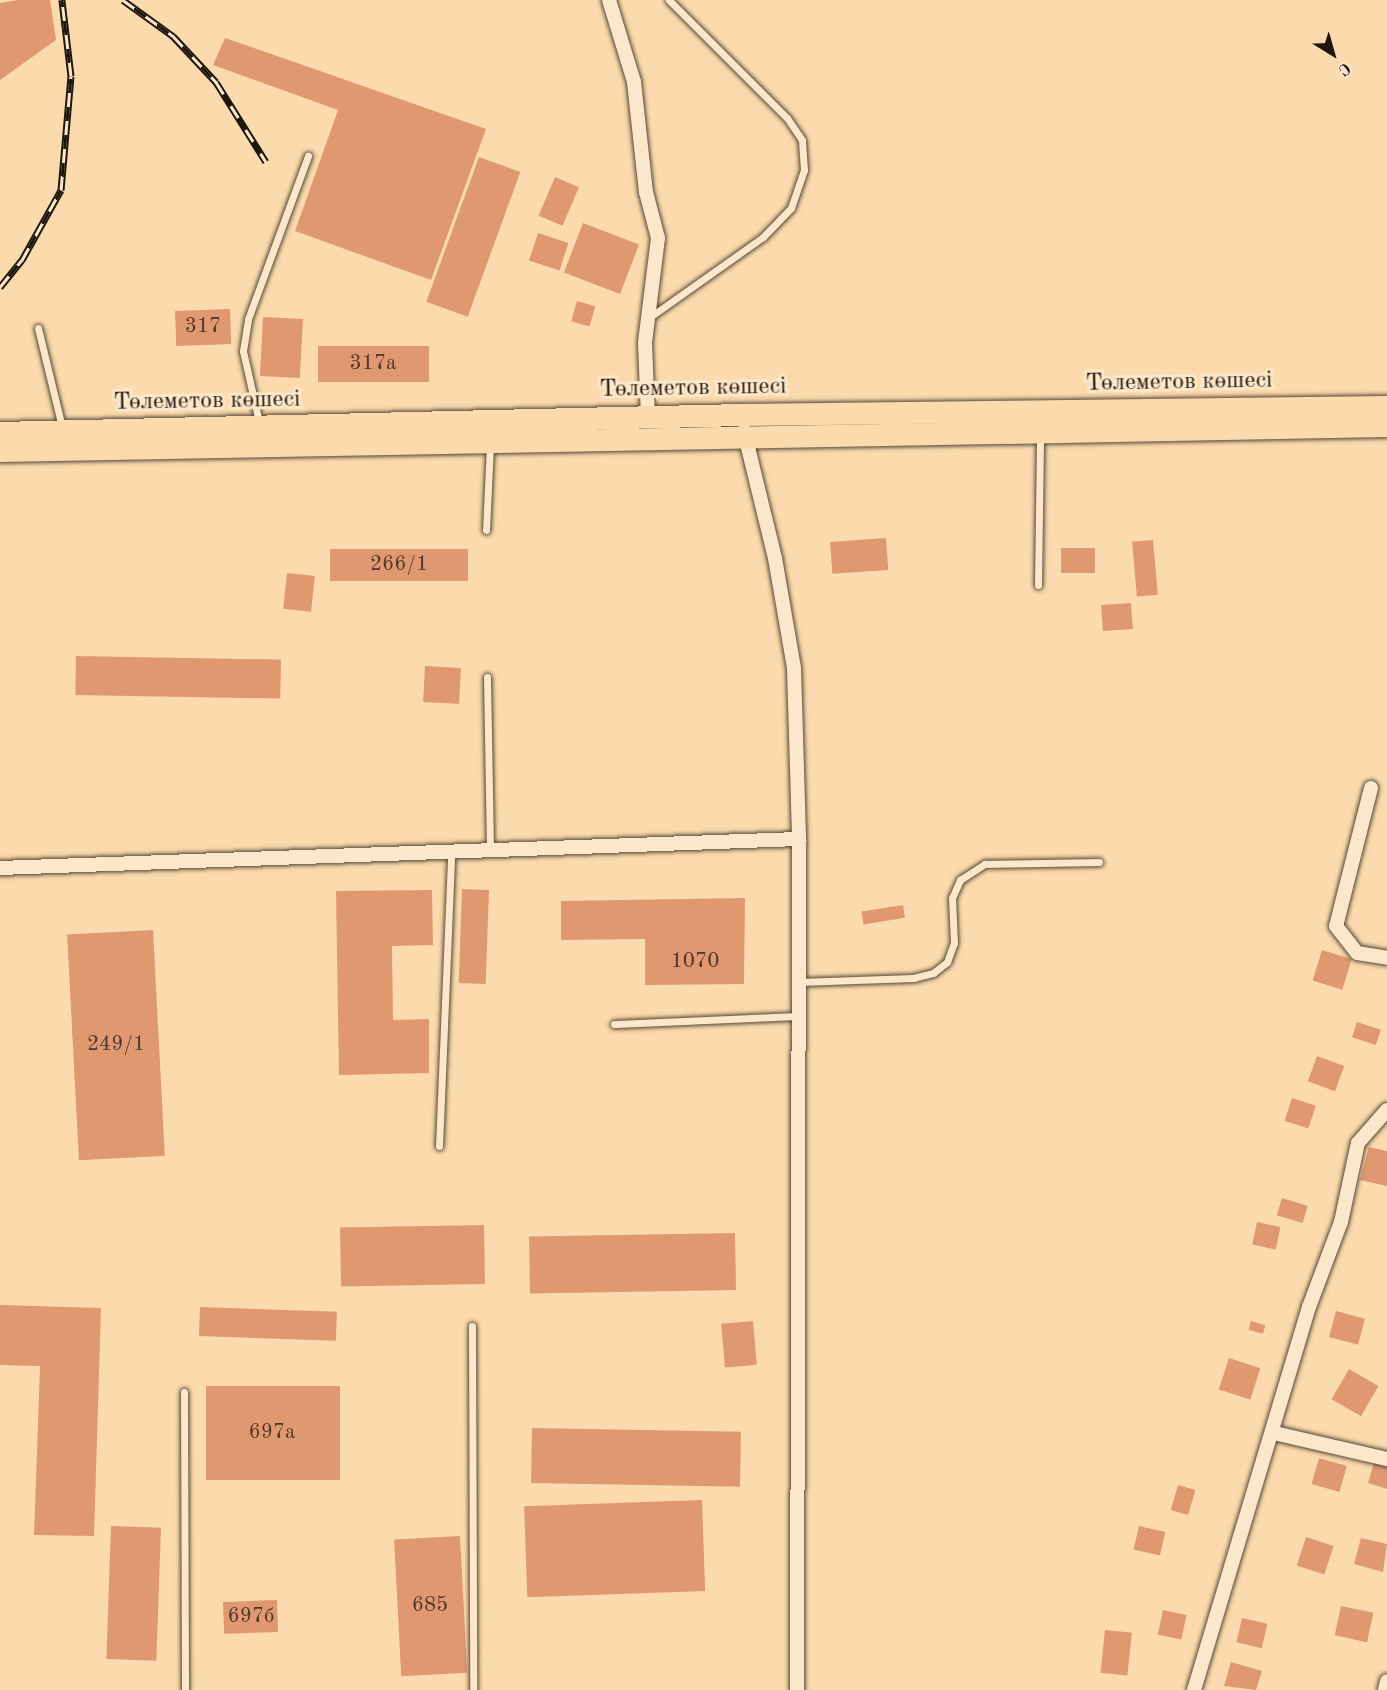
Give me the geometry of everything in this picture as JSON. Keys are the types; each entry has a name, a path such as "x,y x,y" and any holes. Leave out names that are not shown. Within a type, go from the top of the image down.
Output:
{"main road":[{"name":"Төлеметов көшесі","path":"0,433 741,415 1387,407"},
{"name":"Төлеметов көшесі","path":"0,451 1387,426"}],"street":[{"path":"609,0 634,82 646,192 658,237 648,318 648,417"},
{"path":"741,415 775,558 794,668 799,839 797,1690"},
{"path":"1371,788 1336,926 1357,953 1387,958"},
{"path":"0,868 490,854 799,839"},
{"path":"1194,1690 1274,1433 1309,1307 1341,1222 1358,1143 1387,1110"},
{"path":"1274,1433 1387,1459"},
{"path":"1385,1690 1387,1681"}],"lane":[{"path":"648,318 763,237 791,208 804,170 802,140 787,118 669,0"},
{"path":"260,428 243,351 248,319 308,156"},
{"path":"38,328 64,432"},
{"path":"1038,585 1040,432"},
{"path":"486,530 490,442"},
{"path":"487,677 490,854"},
{"path":"439,1146 451,855"},
{"path":"799,982 913,978 933,973 947,962 954,943 952,898 960,880 985,864 1099,862"},
{"path":"614,1024 799,1016"},
{"path":"472,1326 473,1690"},
{"path":"184,1392 185,1690"}],"building":[{"path":"18,0 50,0 56,40 0,80 0,3"},
{"path":"225,38 486,129 431,280 295,231 338,110 213,65"},
{"path":"479,157 520,172 468,317 426,302"},
{"path":"555,177 579,187 563,226 539,216"},
{"path":"583,223 639,245 620,294 564,272"},
{"path":"538,233 568,243 559,270 529,261"},
{"path":"577,301 595,306 589,326 571,321"},
{"path":"230,309 231,344 176,346 175,311"},
{"path":"263,317 303,319 300,378 260,376"},
{"path":"318,346 429,346 429,382 318,382"},
{"path":"886,538 888,570 832,574 830,542"},
{"path":"1153,540 1158,595 1137,597 1132,542"},
{"path":"1061,548 1095,548 1095,573 1061,573"},
{"path":"330,549 468,549 468,581 330,581"},
{"path":"287,573 315,576 311,612 283,609"},
{"path":"1131,603 1133,629 1103,631 1101,605"},
{"path":"76,656 281,660 280,699 75,695"},
{"path":"425,666 461,668 459,704 423,702"},
{"path":"462,889 489,890 486,984 459,983"},
{"path":"432,890 433,945 392,946 393,1020 429,1019 429,1073 339,1075 336,891"},
{"path":"745,898 744,984 645,985 645,939 561,940 561,901"},
{"path":"903,905 905,918 864,924 862,912"},
{"path":"153,930 165,1156 79,1160 67,935"},
{"path":"1322,950 1352,959 1342,990 1313,981"},
{"path":"1357,1022 1381,1030 1376,1045 1352,1037"},
{"path":"1317,1056 1344,1066 1335,1091 1308,1081"},
{"path":"1292,1098 1316,1106 1308,1129 1285,1121"},
{"path":"1369,1147 1387,1151 1387,1186 1360,1180"},
{"path":"1282,1198 1308,1206 1303,1223 1277,1215"},
{"path":"1257,1222 1280,1227 1276,1249 1252,1244"},
{"path":"484,1225 485,1284 341,1287 340,1228"},
{"path":"735,1233 736,1290 530,1294 529,1237"},
{"path":"0,1305 101,1308 94,1536 34,1535 40,1366 0,1365"},
{"path":"200,1307 337,1312 336,1341 199,1336"},
{"path":"1336,1311 1365,1319 1358,1345 1329,1337"},
{"path":"753,1321 757,1365 725,1368 721,1324"},
{"path":"1251,1321 1265,1325 1263,1334 1249,1330"},
{"path":"1229,1358 1260,1368 1250,1400 1219,1389"},
{"path":"1349,1369 1378,1386 1361,1416 1332,1399"},
{"path":"206,1386 340,1386 340,1480 206,1480"},
{"path":"532,1428 741,1432 740,1487 531,1483"},
{"path":"1319,1458 1347,1466 1339,1492 1312,1484"},
{"path":"1374,1463 1387,1467 1387,1489 1368,1483"},
{"path":"1178,1485 1195,1490 1188,1515 1171,1510"},
{"path":"702,1500 705,1591 527,1597 524,1506"},
{"path":"111,1526 161,1528 156,1661 106,1659"},
{"path":"1139,1526 1165,1532 1160,1555 1134,1549"},
{"path":"460,1536 467,1673 401,1676 394,1539"},
{"path":"1306,1537 1334,1546 1324,1574 1297,1566"},
{"path":"1361,1538 1387,1544 1383,1572 1354,1564"},
{"path":"277,1600 278,1632 224,1634 223,1602"},
{"path":"1341,1606 1373,1613 1367,1642 1335,1635"},
{"path":"1163,1610 1186,1615 1181,1639 1158,1634"},
{"path":"1242,1618 1267,1624 1262,1648 1236,1642"},
{"path":"1105,1630 1132,1633 1127,1676 1101,1673"},
{"path":"1231,1662 1262,1671 1256,1690 1224,1686"}],"railway":[{"path":"0,287 22,260 61,190 71,76 62,0"},
{"path":"123,0 173,36 216,82 266,162"}]}
